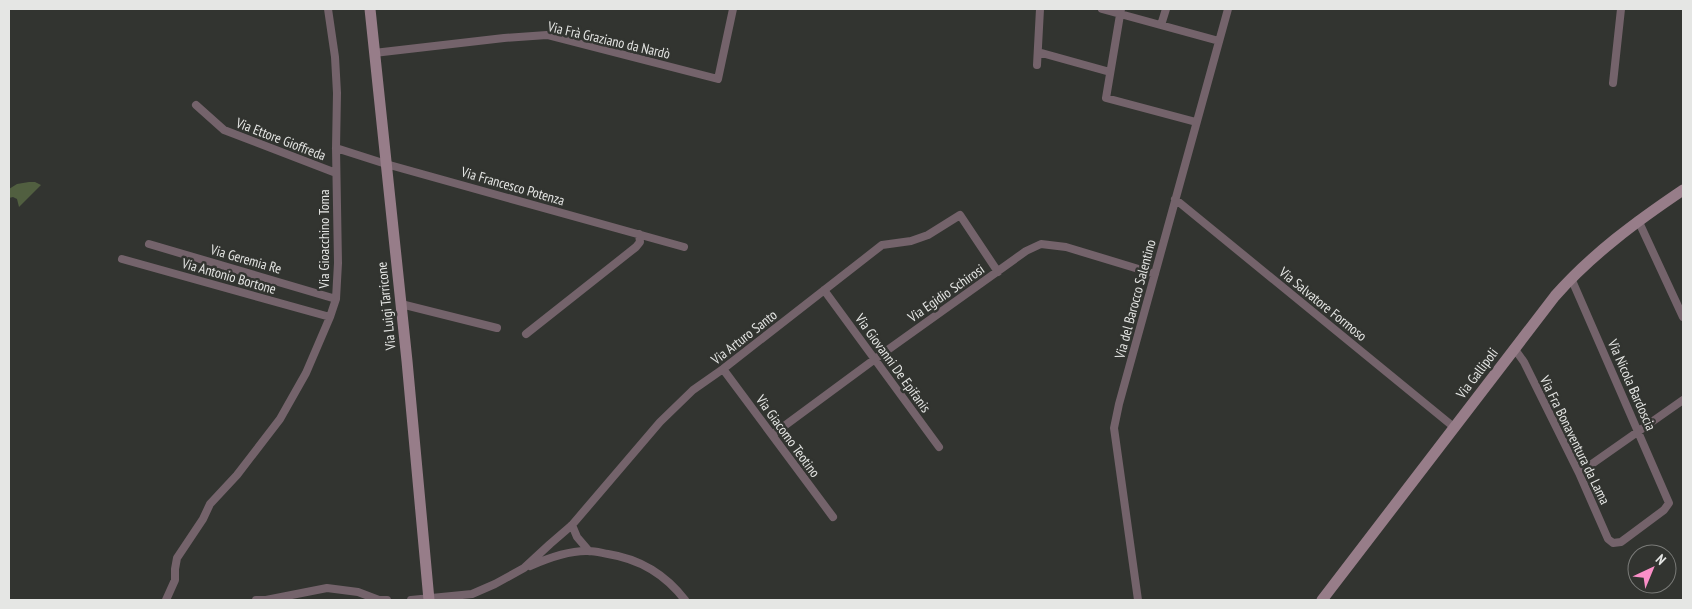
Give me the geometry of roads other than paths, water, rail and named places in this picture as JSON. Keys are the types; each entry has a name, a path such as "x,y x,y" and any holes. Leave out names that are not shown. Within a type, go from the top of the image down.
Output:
{"main road":[{"name":"Via Luigi Tarricone","path":"370,9 401,304 429,600"},
{"name":"Via Gallipoli","path":"1322,600 1555,296 1597,254 1638,220 1683,190"}],"street":[{"name":"Via Gioacchino Toma","path":"166,600 174,580 177,558 203,519 210,504 237,475 280,419 306,373 336,298 338,263 337,93 336,66 328,9"},
{"name":"Via Frà Graziano da Nardò","path":"374,53 504,38 548,35 718,79 733,9"},
{"path":"1037,65 1040,9"},
{"path":"1102,9 1121,11 1219,41"},
{"path":"1162,25 1166,9"},
{"name":"Via del Barocco Salentino","path":"1138,600 1114,428 1228,9"},
{"path":"1614,83 1621,9"},
{"path":"1121,11 1106,98 1196,122"},
{"path":"1038,52 1110,72"},
{"name":"Via Ettore Gioffreda","path":"196,105 224,130 336,173"},
{"name":"Via Francesco Potenza","path":"336,148 386,164 684,247"},
{"name":"Via Salvatore Formoso","path":"1175,200 1455,428"},
{"name":"Via Arturo Santo","path":"524,568 572,525 660,422 693,390 826,292 882,244 911,242 928,235 960,215 998,272"},
{"path":"1638,220 1683,317"},
{"path":"526,334 636,247 640,242 639,234"},
{"name":"Via Geremia Re","path":"149,244 336,298"},
{"name":"Via Egidio Schirosi","path":"772,435 1026,251 1041,244 1066,247 1155,274"},
{"name":"Via Antonio Bortone","path":"122,259 330,317"},
{"name":"Via Nicola Bardoscia","path":"1571,278 1670,503 1664,510 1621,542 1613,543"},
{"name":"Via Giovanni De Epifanis","path":"826,292 939,447"},
{"path":"401,304 497,328"},
{"name":"Via Fra Bonaventura da Lama","path":"1514,348 1524,362 1579,473 1608,539 1613,543"},
{"name":"Via Giacomo Teotino","path":"723,369 833,517"},
{"path":"1579,473 1683,400"},
{"path":"572,525 577,537 589,551"},
{"name":"Via Arturo Santo","path":"411,600 429,600 472,594 496,584 524,568 560,555 589,551 620,556 651,568 666,579 685,600"},
{"path":"256,600 266,600 327,588 358,592 378,600 387,600"}]}
